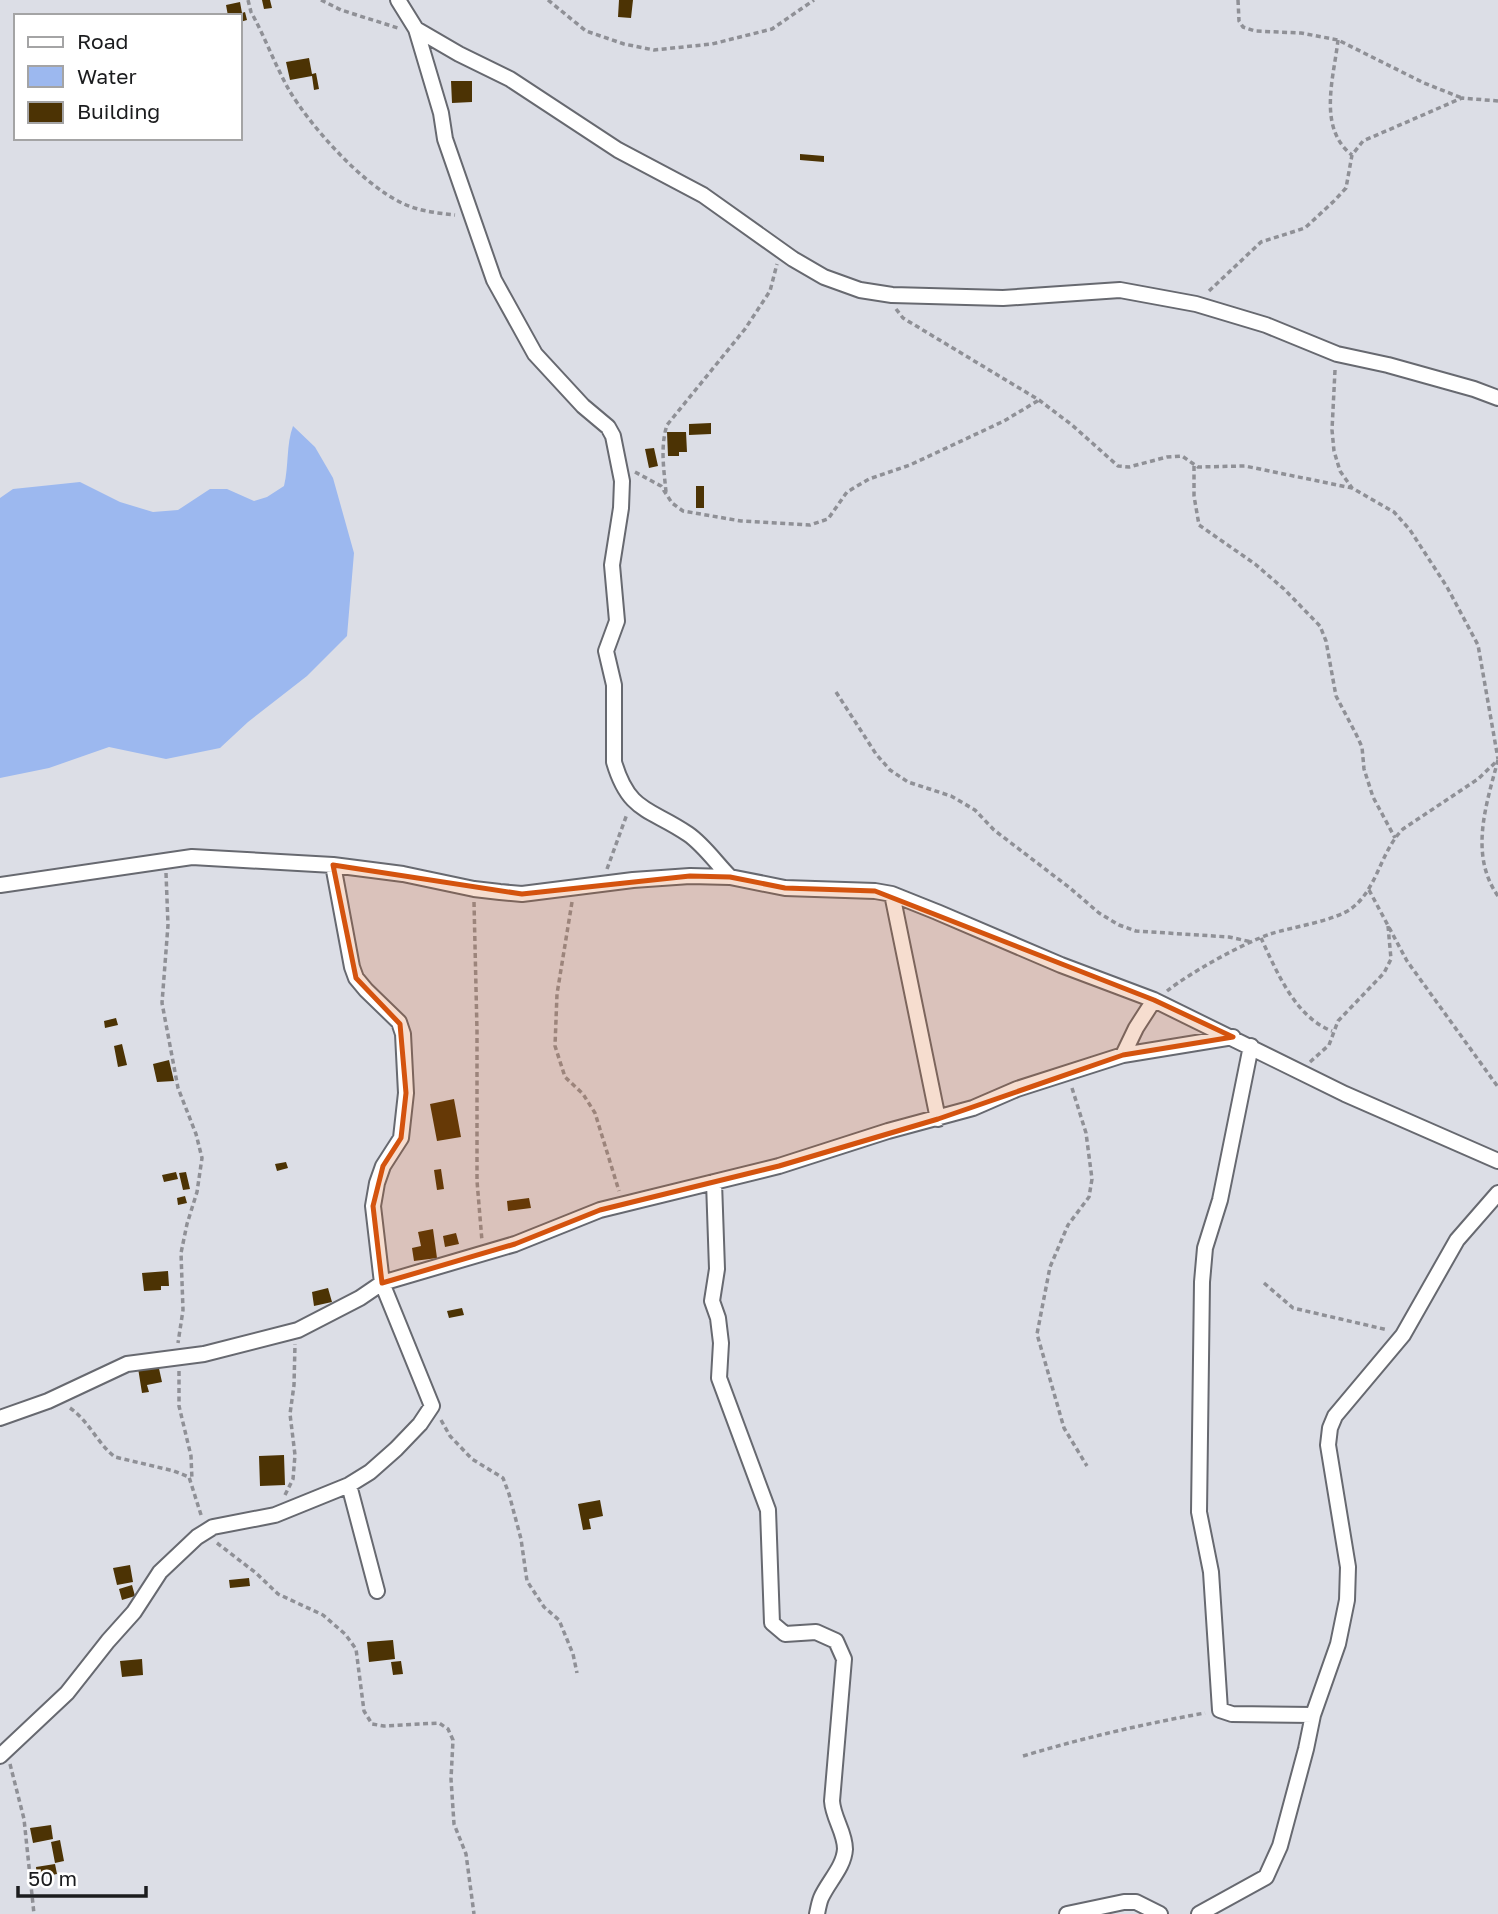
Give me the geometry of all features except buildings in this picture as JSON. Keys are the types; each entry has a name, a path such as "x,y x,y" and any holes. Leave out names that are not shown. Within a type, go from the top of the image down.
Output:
{"street":[{"path":"398,0 416,29 441,113 445,139 494,281 535,354 583,406 608,427 613,436 622,481 621,508 612,565 617,621 606,651 614,685 614,762 621,782 629,797 645,811 690,835 730,877"},
{"path":"416,29 510,79 618,150 703,195 793,259 824,277 860,290 884,294 979,299 1120,290 1196,304 1266,325 1337,354 1388,365 1498,398"},
{"path":"0,885 192,857 333,865 403,874 474,889 522,894 663,877 730,877 785,888 859,890 892,894 1061,965 1154,1000 1345,1094 1498,1161"},
{"path":"3,1753 67,1693 134,1612 160,1572 207,1530 275,1516 349,1485 370,1472 396,1449 420,1424 432,1406 382,1283 373,1206 383,1166 401,1138 406,1093 405,1045 399,1022 356,978 333,865"},
{"path":"892,894 938,1119"},
{"path":"1123,1055 1154,1000"},
{"path":"0,1418 48,1401 127,1364 179,1358 298,1330 351,1303 382,1283 525,1240 574,1219 622,1204 779,1166 888,1131 938,1119 973,1108 1017,1089 1123,1055 1233,1037"},
{"path":"1251,1046 1220,1200 1205,1248 1202,1282 1199,1512 1211,1572 1220,1710 1233,1714 1313,1715"},
{"path":"714,1182 717,1269 712,1301 718,1318 721,1343 719,1378 768,1510 772,1623 785,1634 817,1632 836,1641 844,1659 832,1801 833,1815 842,1834 845,1849 842,1862 821,1898 817,1914"},
{"path":"1199,1914 1266,1877 1280,1846 1313,1715 1338,1644 1348,1600 1348,1567 1331,1465 1330,1428 1335,1416 1403,1335 1457,1240 1498,1193"},
{"path":"349,1485 377,1591"},
{"path":"1067,1914 1136,1902 1160,1914"}],"path":[{"path":"248,0 251,12 290,91 338,154 375,186 402,204 432,212 471,216"},
{"path":"321,0 341,10 403,30 416,29"},
{"path":"548,0 586,31 624,44 654,50 712,44 772,29 814,0"},
{"path":"1238,0 1239,21 1243,27 1255,31 1301,33 1338,40 1424,83 1462,98 1498,101"},
{"path":"1338,40 1330,117 1337,138 1352,155"},
{"path":"1196,304 1261,242 1298,231 1311,223 1346,188 1352,155 1363,141 1462,98"},
{"path":"666,495 663,438 667,425 727,353 770,291 779,248"},
{"path":"884,294 903,318 1039,400 1118,466 1129,467 1176,456 1182,456 1194,466 1202,468 1245,466 1352,488 1394,512 1410,530 1454,599 1478,645 1498,760 1487,803 1481,854 1487,880 1498,896"},
{"path":"1337,354 1332,406 1334,451 1340,471 1352,488"},
{"path":"620,461 661,486 672,503 683,510 698,515 741,521 810,525 828,519 847,492 1004,421 1039,400"},
{"path":"1194,466 1194,496 1199,525 1255,564 1292,596 1320,626 1326,641 1336,696 1362,747 1364,769 1373,797 1395,838"},
{"path":"836,692 876,754 890,770 908,782 951,796 975,810 994,830 1099,913 1136,931 1229,937 1252,942"},
{"path":"1154,1000 1197,972 1252,942 1349,911 1366,897 1395,838 1403,829 1478,779 1498,760"},
{"path":"602,884 626,815 629,797"},
{"path":"166,861 168,925 162,1003 178,1088 196,1134 202,1158 197,1192 181,1253 183,1310 179,1406 191,1456 192,1480 207,1530 217,1543 278,1594 323,1615 345,1634 356,1649 364,1711 372,1724 384,1726 439,1723 448,1729 453,1740 451,1779 454,1824 466,1854 474,1914"},
{"path":"574,888 557,994 555,1046 565,1077 583,1094 595,1112 622,1204"},
{"path":"474,889 477,1181 482,1241 478,1254"},
{"path":"1368,890 1408,961 1498,1087"},
{"path":"1300,1070 1327,1048 1338,1021 1369,990 1391,960 1388,923"},
{"path":"1261,939 1285,987 1317,1025 1332,1031"},
{"path":"1058,1075 1070,1085 1077,1102 1086,1133 1092,1179 1089,1198 1068,1225 1050,1267 1037,1334 1063,1428 1087,1466"},
{"path":"1264,1283 1293,1308 1403,1335"},
{"path":"275,1516 292,1479 295,1455 290,1414 294,1385 294,1346 298,1330"},
{"path":"48,1401 70,1408 81,1416 115,1457 174,1471 192,1480"},
{"path":"432,1406 450,1436 472,1459 503,1478 521,1539 527,1581 544,1607 559,1620 578,1673"},
{"path":"1023,1756 1142,1724 1220,1710"},
{"path":"3,1753 24,1819 34,1914"}],"highlighted area":[{"path":"333,865 522,894 690,876 730,877 785,888 875,891 1154,1000 1233,1037 1123,1055 938,1119 779,1166 600,1210 515,1244 382,1283 373,1206 383,1166 401,1138 406,1093 400,1024 356,978"}],"water":[{"path":"293,426 315,447 333,478 354,553 347,636 307,676 248,722 220,748 166,759 109,747 49,768 0,778 0,498 13,489 80,482 120,502 153,512 178,510 210,489 227,489 254,501 267,497 284,486"}]}
